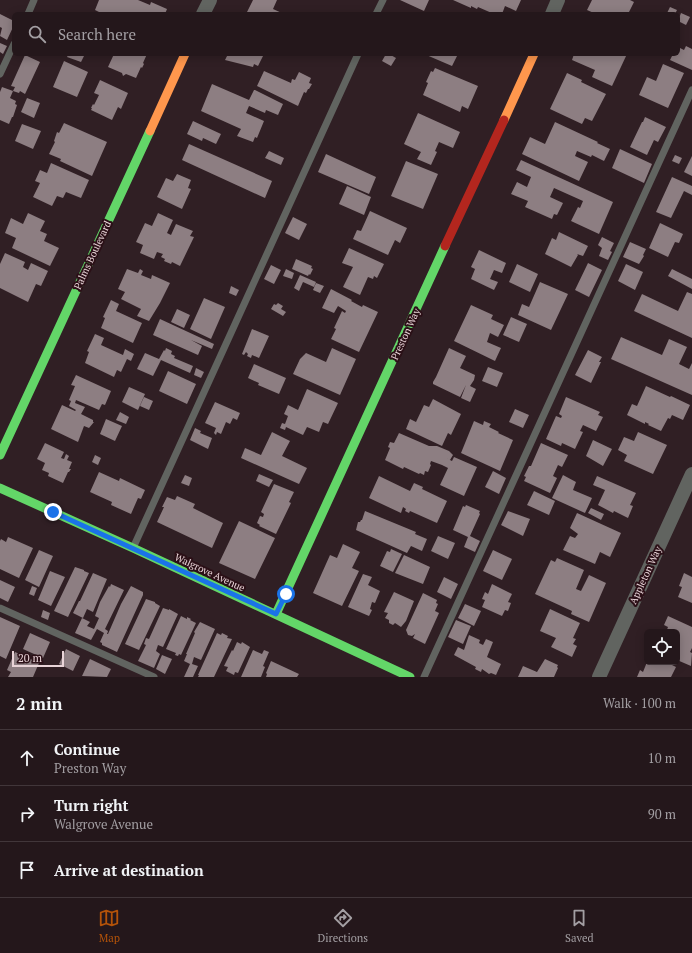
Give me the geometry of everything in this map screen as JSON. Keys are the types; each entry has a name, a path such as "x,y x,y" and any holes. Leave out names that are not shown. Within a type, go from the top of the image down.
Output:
{"street":[{"path":"204,12 210,0"},
{"path":"553,12 558,0"},
{"name":"Palms Boulevard","path":"0,456 184,56"},
{"name":"Preston Way","path":"276,614 533,56"},
{"name":"Appleton Way","path":"599,677 692,474"},
{"name":"Walgrove Avenue","path":"0,488 410,677"}],"lane":[{"path":"29,12 34,0"},
{"path":"377,12 383,0"},
{"path":"0,74 12,48"},
{"path":"133,548 357,56"},
{"path":"424,677 692,90"},
{"path":"0,608 154,677"}],"building":[{"path":"99,0 138,0 150,5 151,2 167,9 166,12 99,12 95,10"},
{"path":"253,0 277,0 273,9 280,12 247,12"},
{"path":"400,0 429,0 424,11"},
{"path":"453,0 521,0 516,11 505,6 503,12 489,12 478,7 477,9 471,6 471,8"},
{"path":"592,0 630,0 634,2 629,12 592,12 587,10"},
{"path":"670,7 677,10 676,12 668,12"},
{"path":"681,13 690,17 686,25 680,22"},
{"path":"0,14 12,20 12,29 7,40 0,36 2,28 0,27"},
{"path":"0,43 7,46 3,54 0,52"},
{"path":"686,46 692,49 692,70 670,60 672,56 680,56 680,48 684,50"},
{"path":"25,56 40,62 25,94 20,91 19,93 13,91 15,87 11,86"},
{"path":"68,56 84,56 81,62"},
{"path":"113,56 146,56 143,63 144,64 136,78 126,74 123,76 122,73 108,67"},
{"path":"227,56 263,56 258,66 254,64 253,67 225,60"},
{"path":"385,56 392,56 396,58 391,66 382,61"},
{"path":"429,56 457,56 452,66"},
{"path":"573,56 626,56 612,86 592,77 595,70 572,60"},
{"path":"64,61 88,72 77,97 53,87"},
{"path":"663,64 684,73 668,108 639,95 647,77 656,81"},
{"path":"435,68 478,86 468,109 462,106 460,112 423,95 428,83 426,82 431,71 433,72"},
{"path":"264,71 291,83 292,79 295,80 299,72 311,78 309,83 312,84 306,93 304,92 298,106 257,86"},
{"path":"567,73 582,80 581,82 606,94 592,121 585,118 582,124 550,109"},
{"path":"100,80 128,93 121,109 118,107 112,120 91,110 99,95 94,93"},
{"path":"212,84 249,100 255,90 283,104 278,115 266,110 265,113 249,106 246,113 264,121 257,138 255,137 253,142 237,136 241,129 201,111"},
{"path":"2,87 13,91 10,98 16,101 15,104 17,105 9,124 0,120 0,92"},
{"path":"27,98 40,103 34,118 21,112"},
{"path":"418,113 460,132 453,148 439,142 435,151 437,152 431,165 417,159 421,152 404,144"},
{"path":"645,117 666,127 658,142 654,140 647,155 630,147"},
{"path":"193,121 221,134 216,144 203,138 202,141 187,134"},
{"path":"555,122 610,149 604,161 592,155 591,157 577,151 575,156 588,162 579,181 522,154 530,137 545,144"},
{"path":"64,123 107,142 92,176 60,161 61,159 49,154 55,142 57,132 59,133"},
{"path":"22,124 41,131 33,149 15,141"},
{"path":"189,144 272,181 265,198 182,160"},
{"path":"620,149 652,164 644,183 612,168"},
{"path":"269,151 284,158 281,165 265,158"},
{"path":"326,154 376,177 369,194 318,172"},
{"path":"675,155 682,158 679,164 672,161"},
{"path":"692,156 692,176 684,172"},
{"path":"521,160 613,202 599,234 571,221 578,207 580,208 583,201 554,188 550,197 563,203 557,215 554,214 552,219 525,207 528,201 511,194 517,182 527,187 531,177 516,170"},
{"path":"406,161 438,174 423,209 391,196"},
{"path":"51,163 89,180 81,198 66,192 63,198 57,196 52,206 33,197 40,183 35,181 40,170 47,173"},
{"path":"177,174 191,180 188,188 191,189 182,209 157,197 166,178 173,181"},
{"path":"672,177 692,186 692,195 684,191 671,218 656,212"},
{"path":"347,186 371,197 364,215 339,204"},
{"path":"370,211 407,228 400,243 395,240 388,255 353,239 357,230 361,231"},
{"path":"28,213 45,221 40,231 47,234 44,241 59,248 50,266 12,248 16,238 5,233 11,218 23,224"},
{"path":"158,213 173,220 167,233 171,235 176,224 193,231 190,236 194,237 180,266 172,262 171,264 164,261 165,259 161,257 163,254 157,252 154,259 140,253 143,245 136,242 145,223 152,226"},
{"path":"293,217 307,224 299,240 285,233"},
{"path":"660,223 683,234 679,243 675,242 668,257 649,248"},
{"path":"559,232 588,246 583,256 577,254 578,255 571,267 545,254 552,238 556,240"},
{"path":"602,237 614,243 608,260 599,256 602,248 598,245"},
{"path":"630,242 646,249 639,264 623,257"},
{"path":"349,248 384,264 377,278 374,276 373,279 368,277 360,295 343,287 353,267 342,263"},
{"path":"479,250 506,263 502,273 494,270 490,279 498,282 494,290 471,279 475,269 471,267"},
{"path":"5,253 25,262 23,267 28,270 31,263 48,271 41,286 36,284 28,302 0,288 0,264"},
{"path":"296,259 312,266 311,268 313,269 310,275 309,274 308,276 292,269"},
{"path":"588,263 602,270 589,297 575,290"},
{"path":"517,264 538,274 530,292 509,282"},
{"path":"626,264 643,272 635,290 618,281"},
{"path":"271,265 281,270 274,284 264,279"},
{"path":"127,269 138,273 140,269 143,271 141,275 151,279 152,275 170,283 149,321 137,316 141,309 121,299 125,292 118,289"},
{"path":"286,269 294,273 292,279 283,276"},
{"path":"672,269 692,279 692,289 668,276"},
{"path":"300,275 316,282 314,287 303,282 299,291 294,288"},
{"path":"540,282 568,294 551,330 518,315 522,304 529,307"},
{"path":"316,283 324,286 320,293 313,290"},
{"path":"231,286 239,290 236,296 229,293"},
{"path":"331,289 362,307 363,305 378,312 359,352 331,339 336,329 334,328 342,311 345,313 346,311 338,306 334,313 322,308"},
{"path":"687,292 692,294 692,338 634,311 642,294 678,311"},
{"path":"204,298 225,307 211,339 190,329"},
{"path":"111,300 119,304 116,311 142,323 133,343 101,328 105,318 103,317"},
{"path":"278,303 283,306 281,309 286,312 283,316 271,309 274,304 276,305"},
{"path":"471,305 493,315 491,319 504,325 498,337 490,333 487,342 501,348 495,361 454,341"},
{"path":"177,309 190,315 184,328 171,322"},
{"path":"511,317 527,324 519,342 503,335"},
{"path":"160,319 214,344 212,349 191,340 202,346 198,355 153,335"},
{"path":"252,329 269,336 259,358 252,355 251,358 247,356 248,354 246,352 244,355 242,354"},
{"path":"95,334 104,338 101,345 123,355 125,349 134,354 131,361 127,359 121,372 117,370 114,377 85,363 89,352 87,351"},
{"path":"621,337 662,355 669,339 687,347 679,364 689,369 692,363 692,395 611,359"},
{"path":"166,348 172,351 171,354 175,356 174,358 193,366 190,373 161,360 153,376 137,369 145,353 159,359"},
{"path":"332,348 356,359 340,395 293,374 300,359 306,353 326,362"},
{"path":"449,348 466,356 460,368 475,375 470,386 476,389 470,402 461,398 466,385 460,397 433,384"},
{"path":"588,350 602,357 591,383 575,375"},
{"path":"254,364 286,378 279,394 258,385 259,383 248,378"},
{"path":"488,367 503,373 497,387 482,381"},
{"path":"196,368 204,372 201,378 194,375"},
{"path":"168,371 196,384 187,404 159,391"},
{"path":"76,375 111,391 105,405 102,404 99,410 76,400 75,403 85,407 81,414 94,422 89,428 84,426 78,442 51,429 62,405 75,411 76,410 69,406 71,401 69,400 75,386 71,385"},
{"path":"646,386 690,405 683,420 672,415 670,419 668,418 661,431 645,422 645,424 627,415 632,404 637,406"},
{"path":"129,387 145,394 138,410 122,402"},
{"path":"307,389 338,403 328,424 323,422 319,432 307,427 303,435 286,427 285,430 280,428 282,423 285,424 288,416 284,414 288,405 298,410"},
{"path":"144,397 153,401 149,410 140,406"},
{"path":"566,397 600,412 598,415 603,417 596,431 583,425 580,431 583,432 575,449 562,443 561,446 546,439 556,416 561,418 562,416 559,414"},
{"path":"433,399 461,414 451,435 448,433 442,446 406,429 410,419 416,422 424,405 429,407"},
{"path":"215,402 240,413 237,420 233,418 230,424 226,422 221,434 217,432 216,435 214,433 216,428 205,423"},
{"path":"515,409 529,415 523,428 509,422"},
{"path":"120,412 129,417 126,424 116,420"},
{"path":"106,419 122,426 115,441 100,434"},
{"path":"474,421 483,425 484,421 491,424 489,427 513,440 500,471 461,453"},
{"path":"195,428 201,431 200,433 212,438 208,449 190,440"},
{"path":"272,432 290,441 282,456 307,468 299,484 241,458 245,448 261,455"},
{"path":"638,432 667,445 653,474 624,461 627,455 618,450 624,437 634,441"},
{"path":"399,433 429,446 437,446 449,451 453,455 450,460 452,461 454,457 477,467 464,496 440,485 448,468 442,465 431,461 428,472 425,471 424,475 404,467 403,469 385,460 390,448 388,447 390,442 394,443"},
{"path":"593,440 612,449 603,466 586,456"},
{"path":"45,443 64,452 61,458 64,459 66,454 69,456 67,460 72,462 69,469 71,469 63,483 48,476 49,473 42,470 45,463 37,459"},
{"path":"541,443 568,455 562,467 558,465 553,476 557,478 550,493 524,481 526,477 524,476 529,466 531,466"},
{"path":"95,455 101,458 98,465 92,462"},
{"path":"493,471 506,478 499,494 485,487"},
{"path":"99,472 119,481 120,478 145,490 141,499 138,498 131,514 111,505 112,502 90,492"},
{"path":"259,474 273,480 269,487 256,481"},
{"path":"185,475 192,478 189,486 181,483"},
{"path":"563,475 576,482 573,490 592,498 585,513 552,498"},
{"path":"379,476 410,491 414,483 423,487 422,489 447,501 437,523 410,511 409,513 405,511 406,509 403,507 401,513 369,498"},
{"path":"597,476 636,493 630,505 633,506 628,518 614,511 613,513 598,505 605,490 593,485"},
{"path":"274,484 294,492 289,502 291,503 276,534 259,526 260,525 257,523 260,516 263,517 264,514 261,512"},
{"path":"534,491 555,501 549,515 527,505"},
{"path":"177,496 195,504 193,508 223,523 212,548 157,522 167,497 175,500"},
{"path":"466,505 480,511 470,536 480,541 475,552 464,547 468,537 453,530 463,506 465,507"},
{"path":"591,508 604,514 601,520 588,513"},
{"path":"365,511 416,532 415,534 427,539 422,551 411,546 407,553 356,530 358,522 362,520"},
{"path":"508,511 530,519 523,536 501,525"},
{"path":"577,513 621,533 610,557 600,552 595,564 563,550 570,536 575,538 578,534 570,528"},
{"path":"239,521 275,538 255,579 219,563"},
{"path":"438,536 455,543 448,559 431,551"},
{"path":"8,537 33,548 19,578 0,569 0,541 1,539 6,542"},
{"path":"343,544 360,552 352,568 359,571 342,606 313,593 330,555 337,558"},
{"path":"391,549 402,554 393,572 380,566 387,551 390,552"},
{"path":"39,550 53,556 39,587 25,580"},
{"path":"493,550 512,559 502,580 483,571"},
{"path":"404,555 430,567 423,584 395,573"},
{"path":"557,558 584,570 576,589 581,591 589,575 606,583 589,622 571,614 572,611 535,594 551,560 555,562"},
{"path":"75,567 89,573 68,617 54,611"},
{"path":"50,571 65,577 51,606 38,600"},
{"path":"93,573 107,579 93,612 87,609 83,618 73,613"},
{"path":"684,573 692,577 692,603 678,597 682,587 679,586"},
{"path":"363,574 372,577 368,585 380,591 375,603 372,602 370,609 372,610 369,616 348,607"},
{"path":"444,577 458,584 451,599 437,592"},
{"path":"0,580 15,587 8,602 0,598"},
{"path":"111,584 124,590 105,629 108,631 107,634 131,586 143,592 117,652 102,645 100,642 104,633 97,629 91,640 75,633 82,618 90,622 87,626 94,629 99,618 95,616 100,602"},
{"path":"492,584 512,594 508,602 511,603 508,611 505,610 502,616 482,607 485,600 482,599 485,592 488,594"},
{"path":"32,586 37,588 34,596 29,594"},
{"path":"394,592 414,601 406,621 401,627 395,623 393,625 389,623 389,620 385,618 388,613 384,612"},
{"path":"423,593 437,600 436,603 438,604 435,611 439,613 425,644 413,638 415,634 412,636 408,635 406,630"},
{"path":"146,599 155,602 160,606 139,650 125,644"},
{"path":"465,604 481,611 474,626 458,618"},
{"path":"163,608 169,609 178,614 163,647 158,645 156,651 160,654 154,668 138,661 146,645 144,644 146,638 149,639"},
{"path":"550,609 580,623 573,638 576,639 573,644 577,646 572,657 551,647 556,638 540,631"},
{"path":"43,610 50,613 48,620 41,617"},
{"path":"181,616 187,619 187,617 196,623 181,655 179,654 178,656 175,655 176,653 166,649"},
{"path":"668,616 692,627 692,648 690,652 692,653 691,666 680,661 680,629 667,629 668,627 664,625"},
{"path":"0,617 20,626 6,659 0,656"},
{"path":"456,620 471,626 463,644 448,637"},
{"path":"200,622 215,629 201,660 194,657 192,664 198,666 193,677 184,677 190,664 184,661 186,654 195,633 194,632"},
{"path":"30,633 50,642 43,658 23,649"},
{"path":"217,633 221,635 222,633 228,636 227,638 232,639 214,677 198,677 198,675"},
{"path":"469,635 480,640 479,643 483,645 486,639 493,642 487,657 501,664 496,675 491,673 489,674 482,669 481,672 475,669 476,667 454,655 458,647 464,650"},
{"path":"237,642 241,644 242,642 250,647 238,673 235,672 234,675 226,671 228,667 224,666"},
{"path":"66,649 80,656 73,671 59,664"},
{"path":"253,650 262,654 264,650 269,652 263,666 265,667 261,677 241,677"},
{"path":"15,652 39,663 33,677 8,677 11,672 7,670"},
{"path":"162,655 172,659 165,674 156,669"},
{"path":"90,659 111,669 107,677 82,676"},
{"path":"545,659 558,665 554,677 518,677 523,666 537,672"},
{"path":"271,661 299,674 297,677 266,677"},
{"path":"646,665 672,665 676,667 671,677 637,677 640,670 643,672"}],"traffic: fast":[{"path":"0,455 150,131"},
{"path":"276,614 445,246"},
{"path":"0,488 410,677"}],"traffic: slow":[{"path":"150,131 184,56"},
{"path":"504,120 533,56"}],"traffic: jam":[{"path":"445,246 504,120"}],"route":[{"path":"53,512 276,614 286,594"}]}
